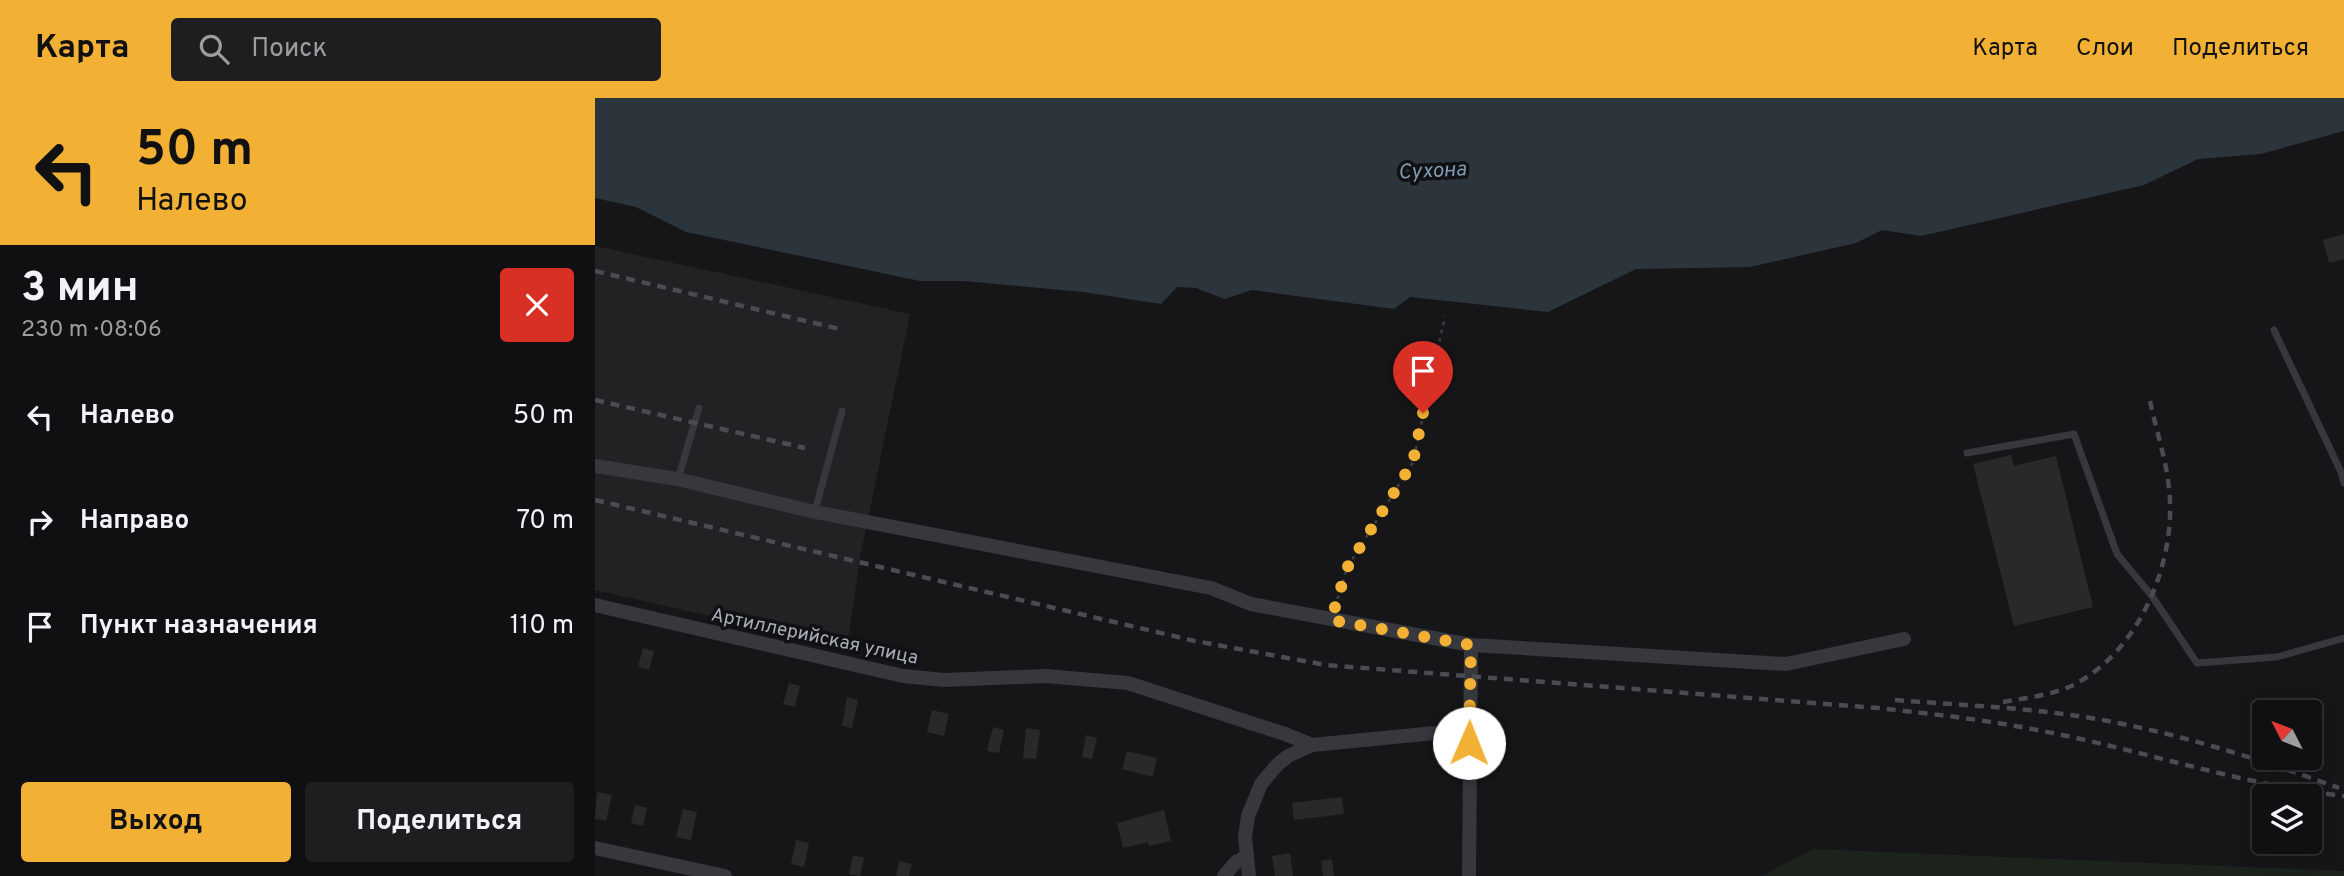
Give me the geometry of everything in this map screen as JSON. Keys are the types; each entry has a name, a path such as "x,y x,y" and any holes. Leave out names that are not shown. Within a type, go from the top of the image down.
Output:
{"street":[{"path":"595,466 677,480 814,512 1211,588 1251,604 1471,645 1786,664 1904,639"},
{"name":"Артиллерийская улица","path":"595,605 903,676 944,680 1046,676 1128,683 1313,745"},
{"path":"1469,876 1471,645"},
{"name":"Артиллерийская улица","path":"1249,876 1245,836 1248,816 1261,784 1288,756 1313,745 1435,733 1469,743"},
{"path":"595,848 725,876"},
{"path":"1224,876 1236,862 1246,858"}],"lane":[{"path":"2274,330 2341,471 2344,483"},
{"path":"677,480 699,408"},
{"path":"814,512 842,411"},
{"path":"1968,453 2074,434 2117,554 2152,596 2197,663 2277,657 2344,638"}],"path":[{"path":"1331,620 1347,568 1413,462 1445,316"}],"shaded area":[{"path":"595,246 910,314 860,558 847,647 595,590"},
{"path":"1813,849 2344,871 2344,876 1762,876"}],"water":[{"name":"Сухона","path":"595,98 2344,98 2344,131 2261,154 2198,159 2144,185 1921,236 1882,230 1856,243 1750,267 1636,269 1548,312 1410,297 1394,309 1252,290 1224,299 1196,288 1177,287 1161,304 1083,292 964,281 920,281 686,232 636,207 595,198"}],"building":[{"path":"2344,234 2344,259 2329,263 2323,240"},
{"path":"2011,455 2014,466 2056,456 2093,607 2014,626 1973,464"},
{"path":"643,648 654,651 649,670 638,667"},
{"path":"789,683 800,686 795,707 783,704"},
{"path":"847,697 858,700 852,728 842,726"},
{"path":"932,710 949,714 944,736 927,732"},
{"path":"993,727 1004,730 999,753 987,751"},
{"path":"1026,728 1040,730 1036,759 1023,758"},
{"path":"1086,735 1097,738 1092,759 1082,757"},
{"path":"1127,751 1157,758 1153,777 1122,769"},
{"path":"597,792 612,795 606,821 595,819"},
{"path":"1342,797 1344,814 1294,820 1292,803"},
{"path":"635,805 647,808 643,826 631,823"},
{"path":"683,809 697,812 691,840 676,837"},
{"path":"1164,810 1171,841 1149,846 1148,842 1123,848 1117,823"},
{"path":"796,840 809,843 804,867 791,864"},
{"path":"1290,853 1293,876 1275,876 1272,856"},
{"path":"853,855 864,858 860,876 849,874"},
{"path":"1332,859 1334,876 1323,876 1321,861"},
{"path":"899,861 912,864 909,876 896,876"}],"railway":[{"path":"595,271 844,330"},
{"path":"595,400 805,448"},
{"path":"2003,702 2063,689 2094,672 2114,654 2132,632 2146,608 2165,555 2170,501 2165,464 2150,401"},
{"path":"595,500 1195,641 1326,665 1878,708 1960,718 2022,727 2230,776 2344,796"},
{"path":"1895,700 2035,711 2118,723 2230,751 2339,788"}],"route":[{"path":"1423,413 1413,462 1347,568 1331,620 1471,645 1469,743"}]}
